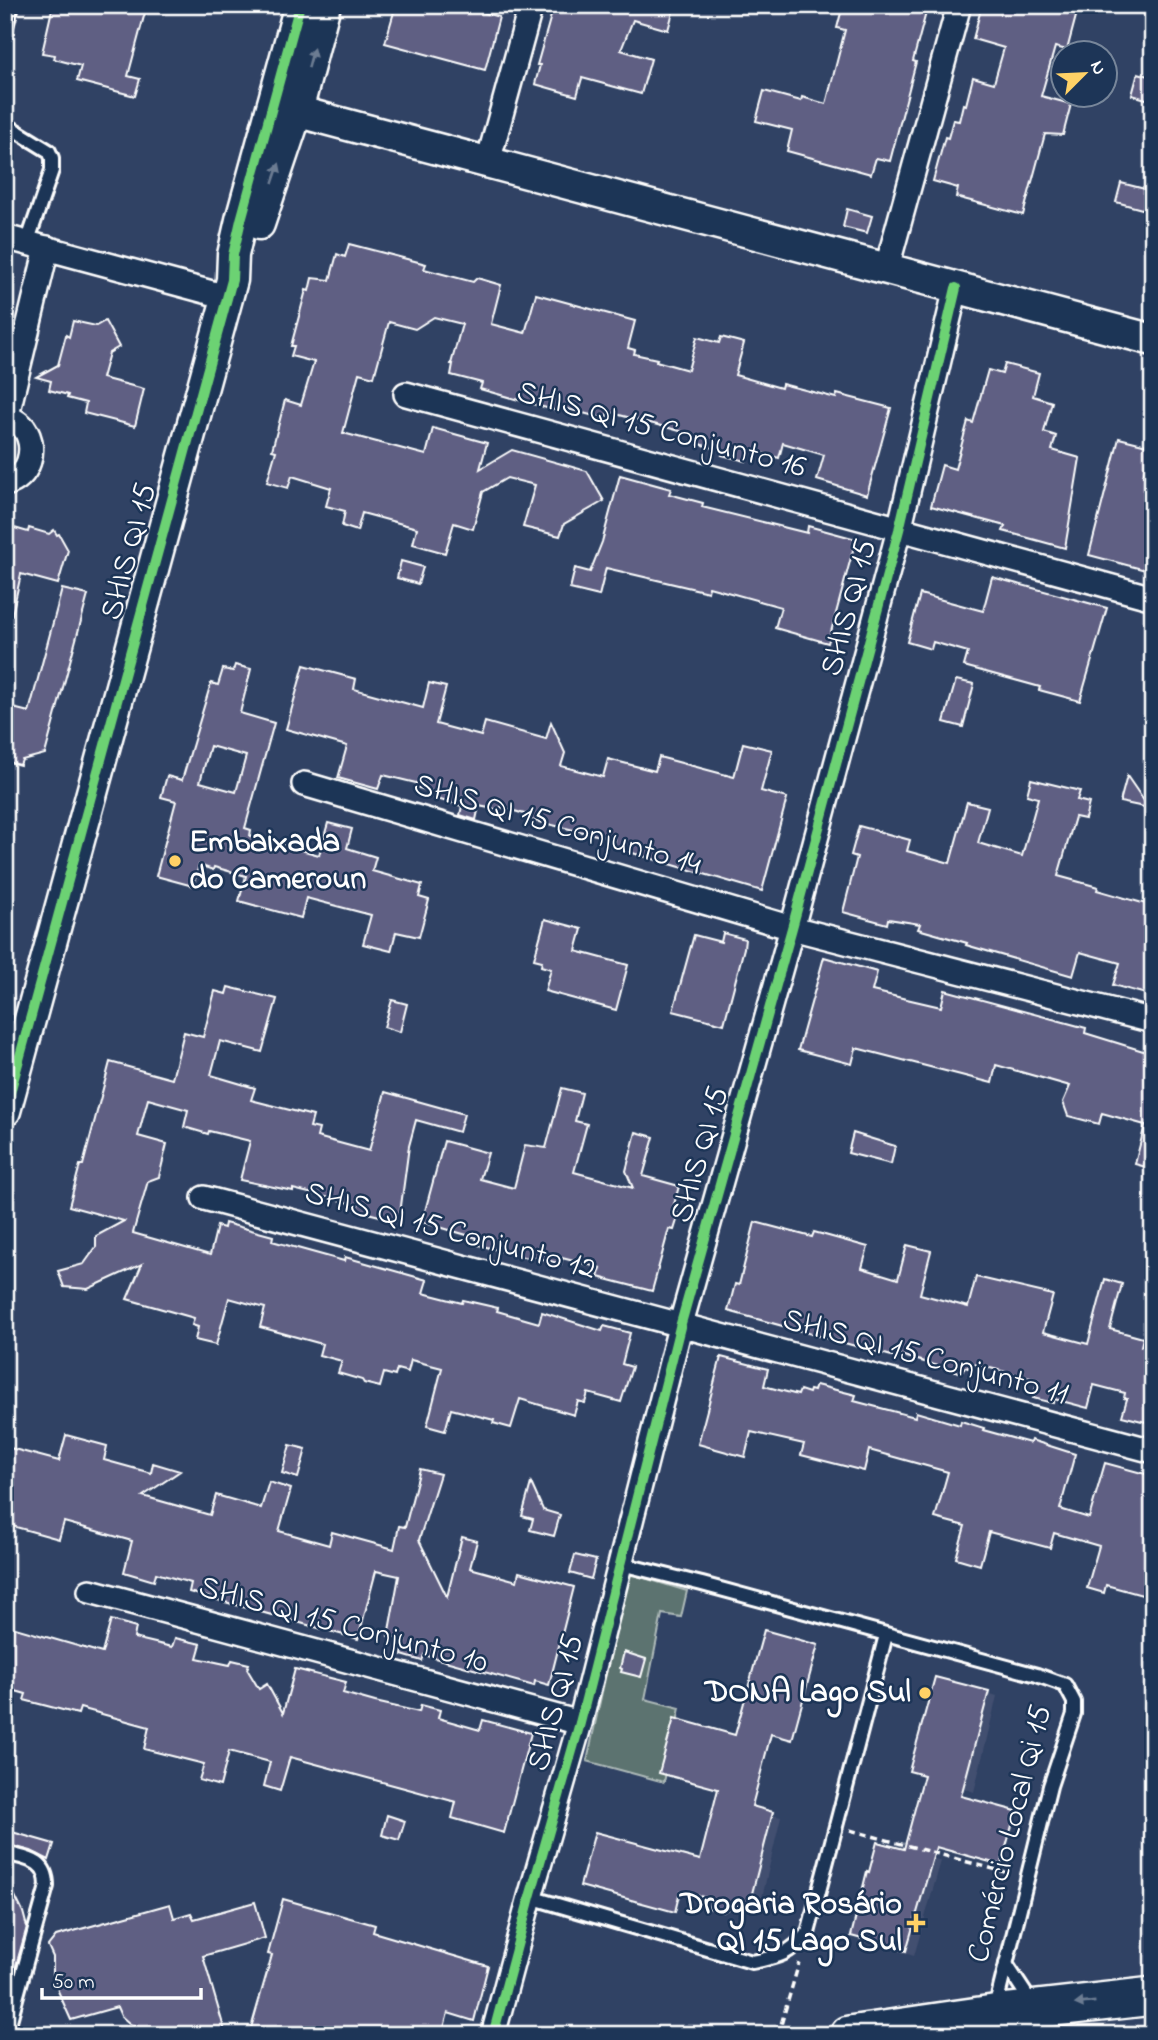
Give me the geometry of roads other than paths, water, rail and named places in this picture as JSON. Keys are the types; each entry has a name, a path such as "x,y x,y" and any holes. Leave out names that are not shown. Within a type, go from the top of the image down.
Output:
{"main road":[{"path":"849,2035 993,2014 1153,1996"}],"street":[{"name":"SHIS QI 15","path":"5,1111 12,1059 229,289 247,260 285,108 300,5"},
{"name":"SHIS QI 15","path":"285,108 325,5"},
{"path":"488,162 531,5"},
{"path":"887,267 959,5"},
{"path":"285,108 1153,340"},
{"path":"5,484 13,482 27,468 32,447 24,428 6,415 26,243 229,289"},
{"name":"SHIS QI 15","path":"493,2035 580,1723 680,1327 792,928 898,530 956,288"},
{"name":"SHIS QI 15 Conjunto 16","path":"406,394 1153,598"},
{"name":"SHIS QI 15 Conjunto 14","path":"304,784 792,928 1153,1021"},
{"name":"SHIS QI 15 Conjunto 12","path":"204,1198 680,1327"},
{"name":"SHIS QI 15 Conjunto 11","path":"680,1327 1153,1451"},
{"name":"SHIS QI 15 Conjunto 10","path":"90,1591 580,1723"}],"lane":[{"path":"5,30 12,5"},
{"path":"5,124 49,151 52,158 52,170 26,243"},
{"name":"Comércio Local Qi 15","path":"621,1564 1065,1685 1070,1693 1074,1714 1050,1786 993,2014"},
{"path":"530,1897 752,1962 777,1957 794,1948 807,1933 886,1635"},
{"path":"5,1853 32,1860 42,1866 47,1876 47,1886 6,2035"},
{"path":"1006,1964 1027,1996 1049,2007"}],"place":[{"name":"Embaixada do Cameroun","path":"175,861"},
{"name":"DONA Lago Sul","path":"925,1693"},
{"name":"Drogaria Rosário QI 15 Lago Sul","path":"916,1923"}]}
